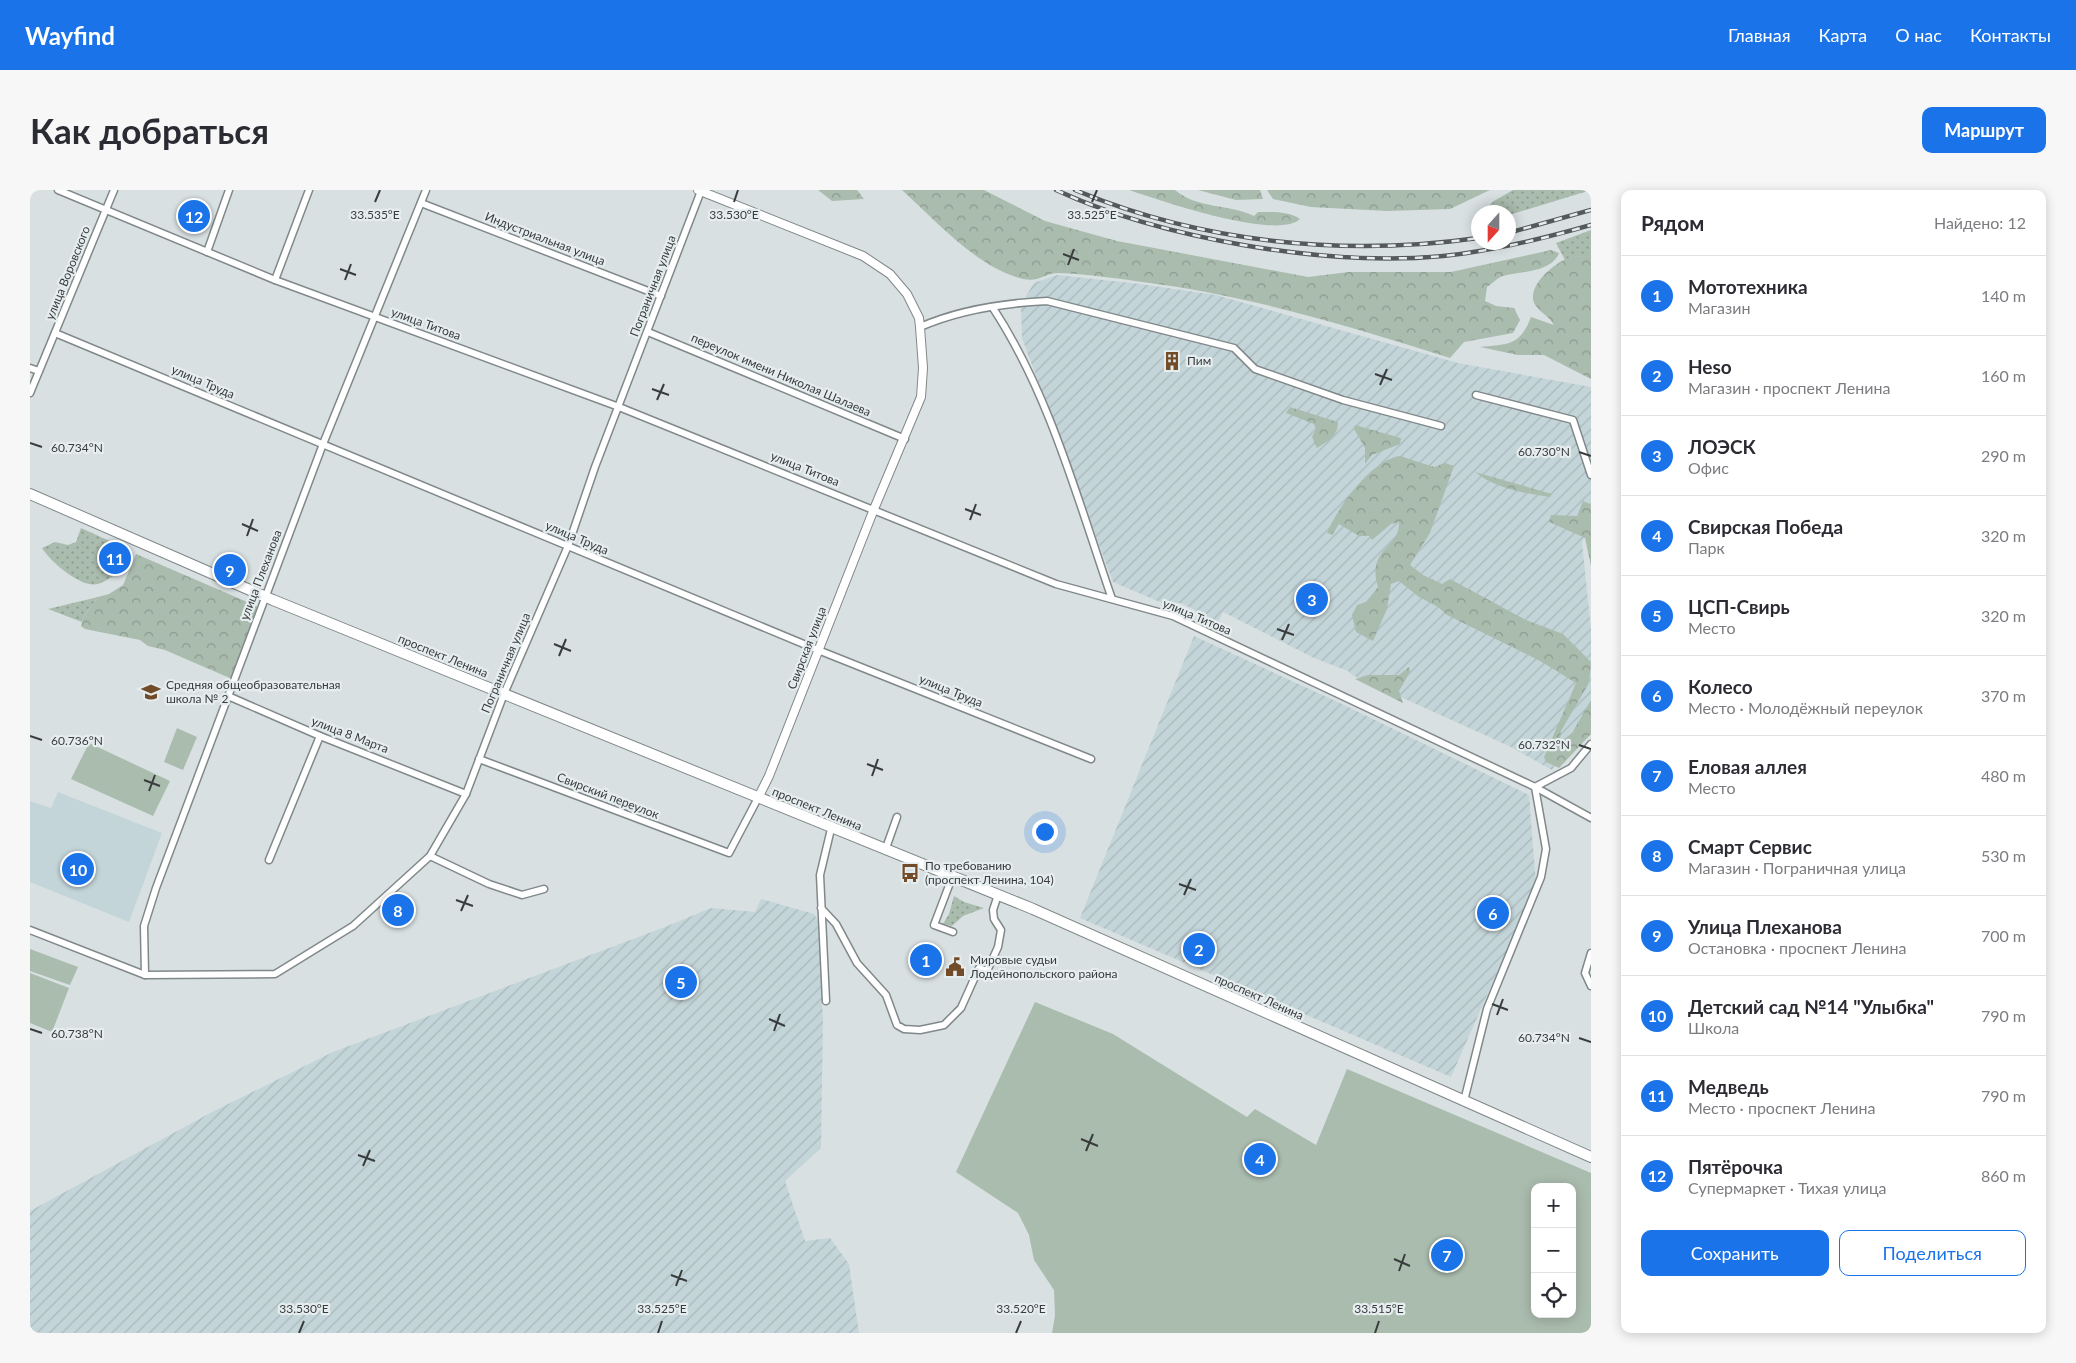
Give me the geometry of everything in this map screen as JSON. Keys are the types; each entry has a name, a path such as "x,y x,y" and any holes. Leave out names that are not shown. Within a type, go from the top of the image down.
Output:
{"main road":[{"name":"проспект Ленина","path":"30,494 265,596 831,829 886,848 953,875 1591,1157"}],"street":[{"name":"улица Титова","path":"58,190 275,280 619,407 1056,584 1174,616 1535,787 1591,818"},
{"name":"улица Воровского","path":"30,393 114,190"},
{"path":"206,252 229,190"},
{"path":"275,280 309,190"},
{"name":"улица Плеханова","path":"145,975 144,926 323,444 426,190"},
{"name":"Пограничная улица","path":"145,975 274,974 353,926 430,856 466,794 504,694 568,546 700,191"},
{"name":"Свирская улица","path":"700,191 863,256 890,274 907,294 918,318 923,368 922,397 874,509 769,776 729,853"},
{"name":"Индустриальная улица","path":"421,203 661,296"},
{"path":"920,327 941,318 1016,303 1047,302 1234,348 1255,368 1343,400 1441,426"},
{"path":"993,308 1013,339 1045,412 1112,599"},
{"name":"переулок имени Николая Шалаева","path":"648,332 905,438"},
{"name":"улица Труда","path":"55,333 818,650 1091,759"},
{"path":"30,368 39,371"},
{"path":"1476,394 1573,420 1585,462 1591,475"},
{"name":"улица 8 Марта","path":"228,696 320,736 466,794"},
{"path":"269,860 320,736"},
{"path":"1464,1101 1487,1009 1541,877 1546,849 1535,787 1571,768 1591,744"},
{"name":"Свирский переулок","path":"479,759 729,853"},
{"path":"886,848 897,817"},
{"path":"826,1001 820,875 831,829"},
{"path":"430,856 489,884 522,895 544,889"},
{"path":"953,875 934,925 953,932"},
{"path":"821,908 836,924 857,963 886,995 897,1024 904,1029 920,1030 944,1025 961,1008 979,968 987,971 998,947 1000,930 994,919 993,910 998,895"},
{"path":"30,930 145,975"},
{"path":"1591,953 1585,973 1591,986"}],"shaded area":[{"path":"1057,275 1216,295 1458,363 1591,387 1591,526 1582,542 1591,629 1591,707 1552,770 1509,746 1352,675 1348,671 1314,658 1223,612 1218,622 1181,603 1162,603 1113,582 1022,338 1021,309 1025,298 1034,283"},
{"path":"1194,636 1340,703 1529,795 1536,884 1451,1077 1080,918"},
{"path":"58,792 162,833 129,922 30,882 30,801 51,808"},
{"path":"761,899 814,914 818,921 823,1019 821,1148 785,1181 805,1241 830,1238 849,1264 859,1333 30,1333 30,1211 214,1111 333,1052 711,908 755,912"}],"green space":[{"path":"818,190 857,190 864,199 832,201"},
{"path":"902,190 984,190 1045,221 1117,241 1308,277 1349,272 1451,272 1551,250 1559,253 1555,260 1542,268 1501,277 1487,287 1485,301 1496,306 1514,308 1520,320 1513,333 1464,342 1450,358 1336,323 1220,295 1080,274 1059,273 1030,280 1016,277 985,262 970,251"},
{"path":"1129,190 1175,190 1193,200 1245,212 1254,216 1258,212 1274,212 1285,213 1300,219 1287,224 1268,225 1244,222 1190,209"},
{"path":"1198,190 1260,190 1263,199 1236,200"},
{"path":"1267,190 1490,190 1450,209 1387,211 1311,207 1273,199"},
{"path":"1513,190 1591,190 1516,213 1516,205 1490,205"},
{"path":"1591,230 1591,256 1572,257 1565,260 1556,243"},
{"path":"1591,256 1591,379 1544,355 1518,355 1480,347 1512,342 1522,334 1531,317 1554,325 1538,309 1534,302 1534,292 1537,285 1546,273 1565,259"},
{"path":"1290,407 1338,422 1334,435 1317,448 1312,437 1316,429 1314,424 1286,413"},
{"path":"1355,425 1401,438 1400,444 1372,455 1365,464 1365,448 1354,429"},
{"path":"1400,456 1434,467 1445,463 1454,466 1430,533 1410,565 1423,575 1442,584 1450,579 1526,620 1563,634 1591,662 1589,683 1561,731 1560,739 1563,740 1572,733 1591,700 1591,734 1559,768 1546,762 1544,757 1576,683 1540,661 1447,615 1399,581 1391,584 1387,609 1373,641 1356,632 1352,615 1357,605 1366,602 1378,587 1375,574 1376,564 1398,531 1399,522 1391,524 1372,540 1369,536 1359,536 1339,524 1332,535 1327,533 1347,498 1367,475 1389,459"},
{"path":"1475,472 1552,494 1550,497 1511,489 1492,483"},
{"path":"1583,501 1590,504 1591,508 1591,566 1585,538 1549,522 1551,515 1577,516"},
{"path":"81,528 125,548 120,572 98,584 83,582 59,567 42,548 55,542 68,545 76,542"},
{"path":"136,554 261,608 232,679 165,650 148,646 140,640 85,629 81,626 84,616 98,597 109,594 123,585"},
{"path":"98,597 84,616 82,622 48,609"},
{"path":"1409,667 1410,672 1399,691 1403,703 1355,679 1368,675 1399,675"},
{"path":"177,728 197,737 183,770 164,762"},
{"path":"89,743 170,781 153,816 71,779"},
{"path":"954,896 964,902 984,908 963,916 952,926 943,924 949,914"},
{"path":"30,949 78,967 70,985 30,971"},
{"path":"30,973 69,988 52,1032 30,1023"},
{"path":"1035,1002 1113,1034 1247,1117 1255,1109 1316,1145 1347,1069 1591,1173 1591,1333 1052,1333 1055,1316 1054,1290 1034,1260 1029,1235 1018,1213 956,1172"}],"railway":[{"path":"1056,190 1145,223 1194,235 1246,246 1348,257 1397,258 1462,254 1518,244 1591,225"},
{"path":"1075,190 1123,208 1173,223 1274,241 1376,246 1427,244 1471,239"},
{"path":"1516,231 1591,210"}],"place":[{"name":"Пятёрочка","path":"194,216"},
{"name":"Пим","path":"1172,361"},
{"name":"Медведь","path":"115,558"},
{"name":"Улица Плеханова","path":"230,570"},
{"name":"ЛОЭСК","path":"1312,599"},
{"name":"Средняя общеобразовательная школа № 2","path":"151,692"},
{"name":"Детский сад №14 \"Улыбка\"","path":"78,869"},
{"name":"По требованию (проспект Ленина, 104)","path":"910,873"},
{"name":"Смарт Сервис","path":"398,910"},
{"name":"Колесо","path":"1493,913"},
{"name":"Heso","path":"1199,949"},
{"name":"Мототехника","path":"926,960"},
{"name":"Мировые судьи Лодейнопольского района","path":"955,967"},
{"name":"ЦСП-Свирь","path":"681,982"},
{"name":"Свирская Победа","path":"1260,1159"},
{"name":"Еловая аллея","path":"1447,1255"}]}
